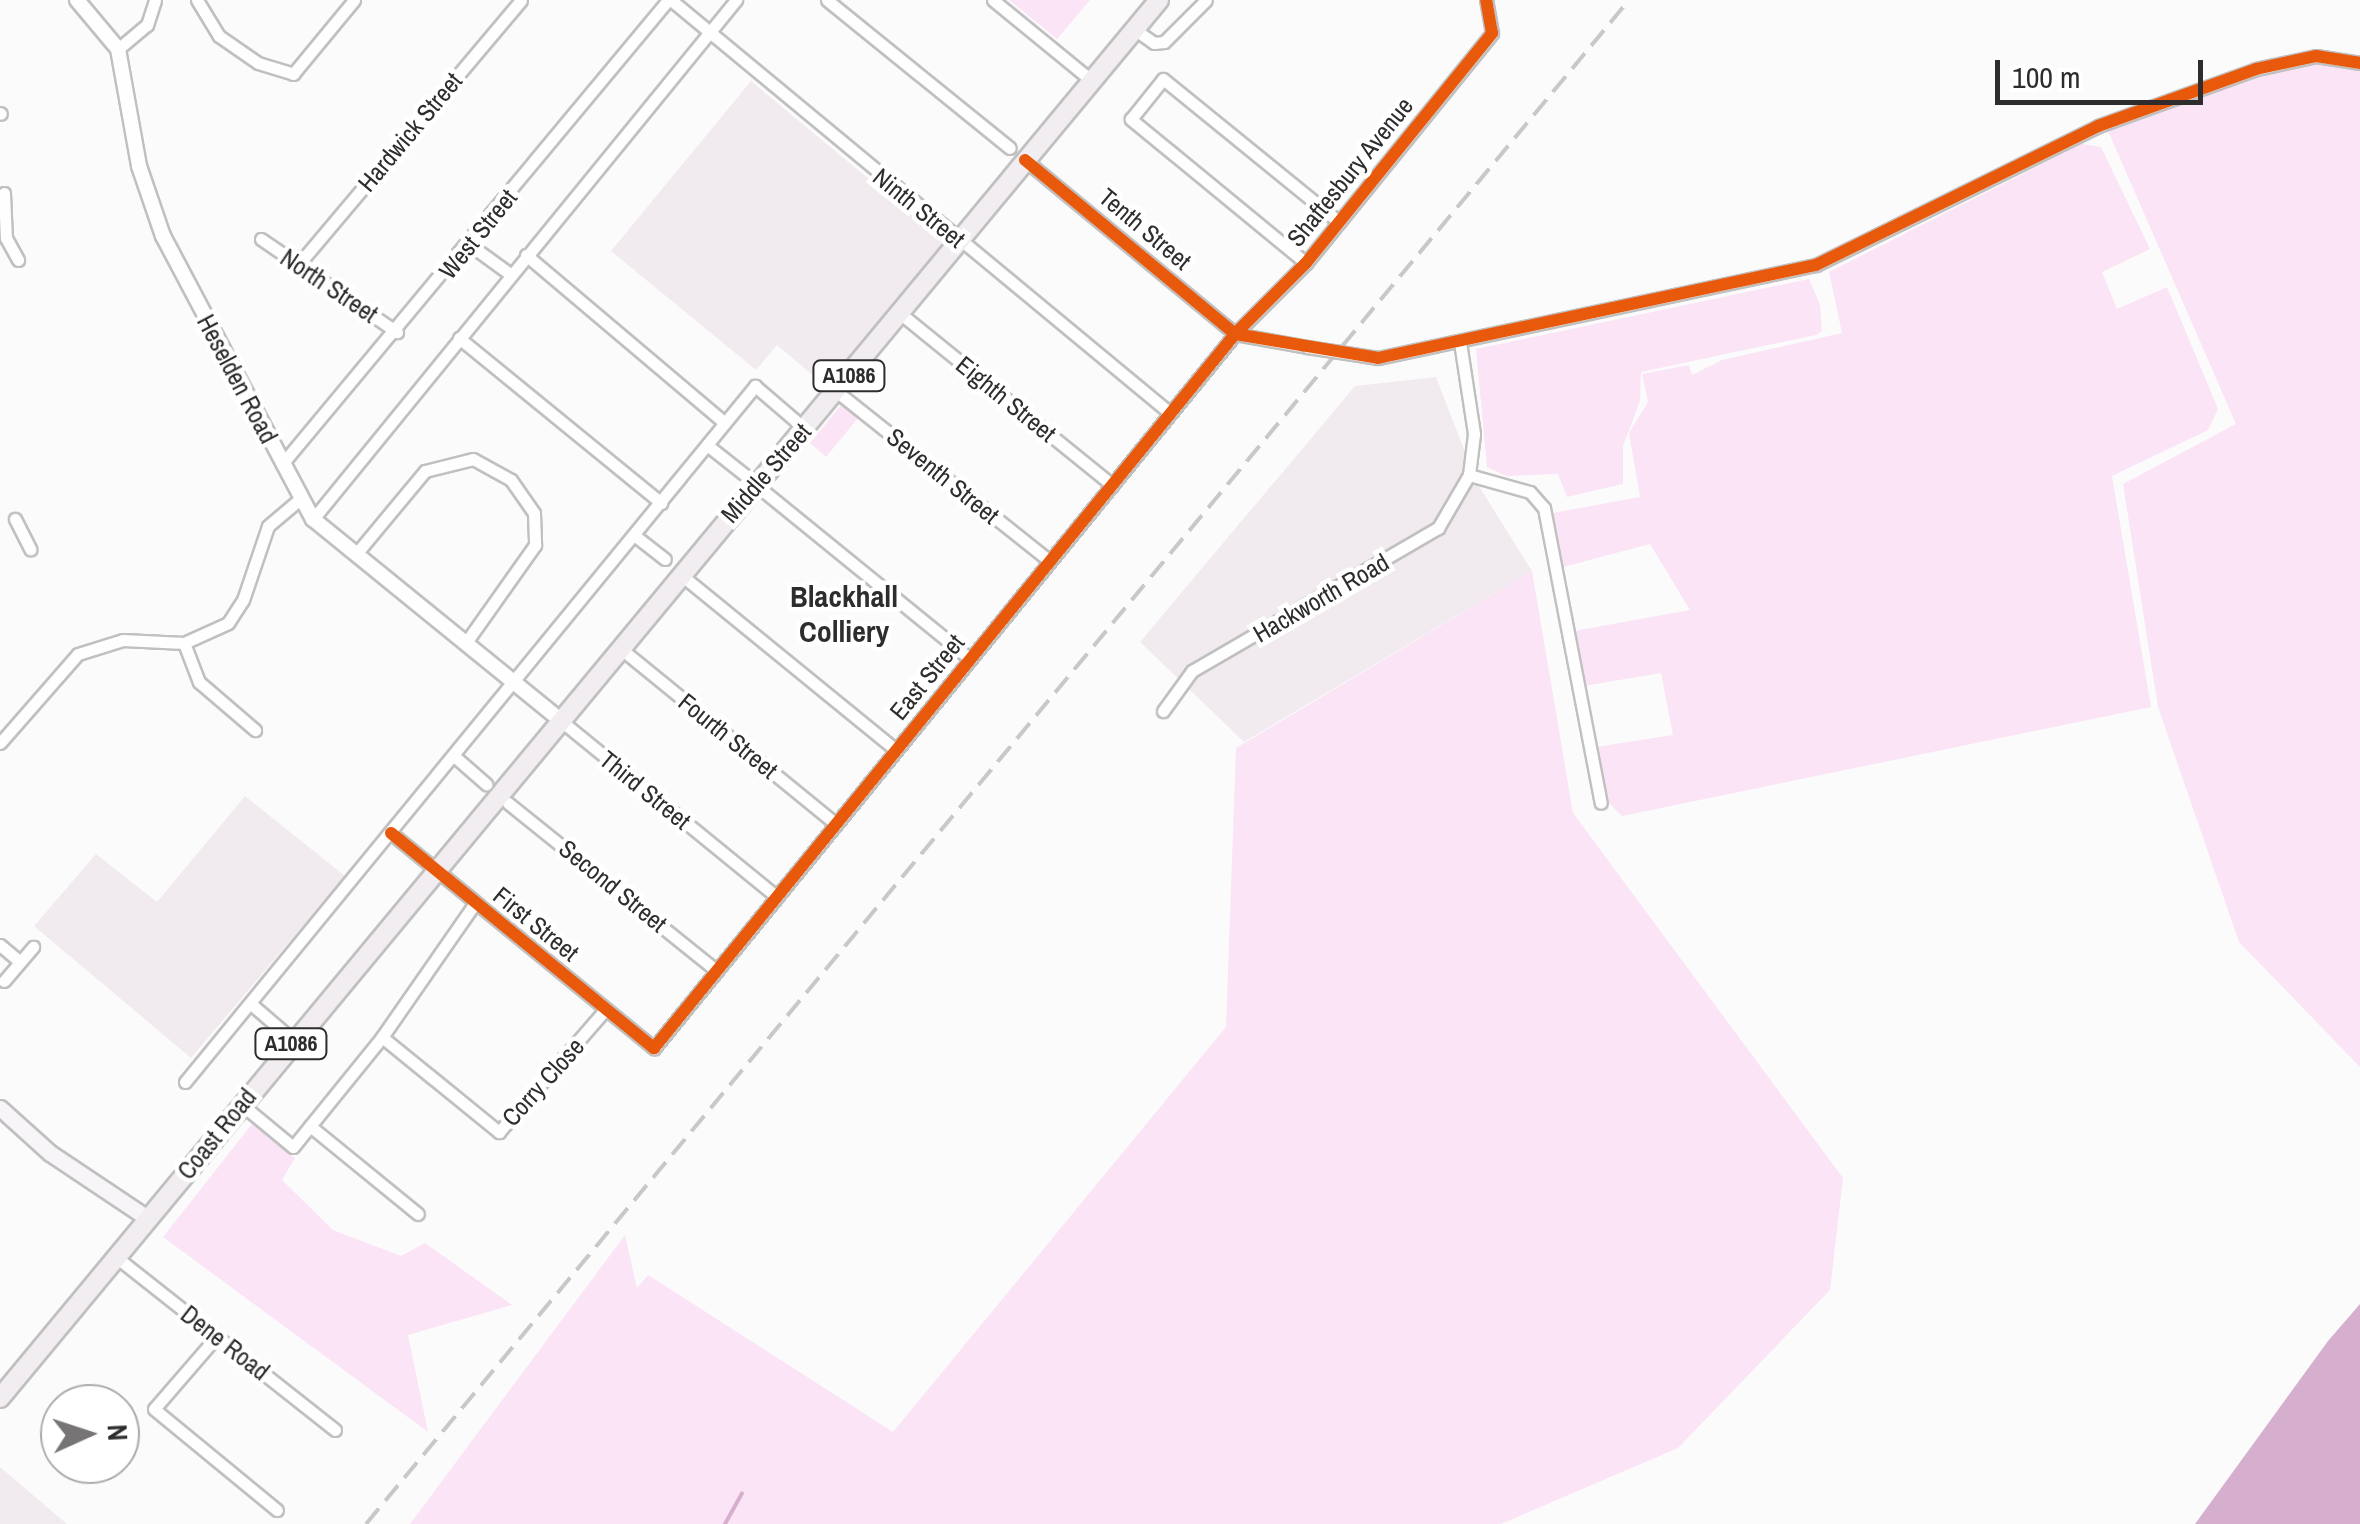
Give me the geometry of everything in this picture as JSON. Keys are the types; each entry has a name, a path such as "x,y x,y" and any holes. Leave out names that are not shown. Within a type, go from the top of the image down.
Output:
{"main road":[{"name":"A1086","path":"1134,29 1159,0"},
{"name":"Middle Street","path":"436,871 680,574 751,480 804,428 901,314 959,241 1017,154 1092,80 1134,29"},
{"name":"Coast Road","path":"0,1398 436,871"},
{"path":"0,1108 50,1152 147,1218"}],"street":[{"name":"Heselden Road","path":"77,0 118,49 140,166 163,236 313,519 514,683"},
{"path":"118,49 147,25 155,0"},
{"path":"196,0 219,36 258,64 292,74 354,0"},
{"name":"Hardwick Street","path":"298,265 521,0"},
{"name":"Ninth Street","path":"669,0 1170,414"},
{"name":"West Street","path":"282,464 470,245 669,0"},
{"path":"313,519 736,0"},
{"name":"Tenth Street","path":"827,0 1235,334"},
{"path":"993,0 1092,80"},
{"path":"1134,29 1154,44 1164,42 1206,0"},
{"name":"Shaftesbury Avenue","path":"1235,334 1306,263 1492,33 1486,0"},
{"path":"1235,334 1378,358 1816,265 2098,126 2256,69 2316,56 2360,63"},
{"path":"1306,263 1131,119 1163,79 1339,222"},
{"path":"4,193 3,239 18,260"},
{"name":"North Street","path":"261,239 397,332"},
{"path":"470,245 510,274"},
{"path":"526,255 725,422"},
{"name":"Eighth Street","path":"901,314 1112,486"},
{"name":"East Street","path":"654,1048 1235,334"},
{"path":"459,338 661,503"},
{"path":"1460,342 1474,434 1468,475 1530,492 1544,508 1601,803"},
{"path":"185,1082 755,386 804,428"},
{"name":"Seventh Street","path":"836,390 1050,561"},
{"path":"708,445 970,659"},
{"path":"356,554 426,472 473,459 511,480 534,514 535,545 465,644"},
{"name":"Hackworth Road","path":"1163,711 1192,671 1438,528 1468,475"},
{"path":"0,743 78,654 123,640 184,644 228,623 243,600 268,526 301,498"},
{"path":"0,536 15,525 30,549"},
{"path":"634,536 665,559"},
{"path":"680,574 896,750"},
{"path":"184,644 199,682 255,730"},
{"name":"Fourth Street","path":"620,648 836,824"},
{"name":"Third Street","path":"514,683 776,898"},
{"path":"454,756 486,784"},
{"name":"Second Street","path":"508,803 717,970"},
{"name":"First Street","path":"390,833 654,1048"},
{"path":"241,1104 294,1147 382,1037 475,903"},
{"path":"0,945 20,962"},
{"path":"4,981 33,947"},
{"path":"251,1004 294,1041"},
{"name":"Corry Close","path":"382,1037 499,1132 606,1009"},
{"path":"310,1126 418,1214"},
{"name":"Dene Road","path":"116,1256 335,1430"},
{"path":"217,1336 154,1410 277,1510"}],"shaded area":[{"path":"1009,0 1090,0 1057,39"},
{"path":"2316,56 2360,63 2360,1067 2239,942 2158,707 2123,484 2236,424 2105,124 2257,69"},
{"path":"751,81 946,243 827,387 777,345 756,370 611,251"},
{"path":"2082,144 2101,147 2150,249 2102,272 2117,309 2167,287 2218,409 2208,430 2112,476 2151,707 1622,816 1604,798 1596,747 1673,735 1661,673 1584,686 1574,631 1690,610 1650,544 1563,567 1553,513 1640,497 1629,433 1648,402 1642,374 1689,365 1692,375 1722,360 1842,333 1829,272"},
{"path":"1809,279 1820,305 1822,331 1816,335 1641,372 1640,401 1623,446 1623,484 1567,497 1558,474 1506,476 1487,467 1476,349"},
{"path":"1436,377 1477,483 1532,571 1244,742 1140,642 1355,386"},
{"path":"842,404 858,418 826,457 810,443"},
{"path":"1532,571 1573,813 1843,1178 1830,1290 1678,1448 1501,1524 410,1524 625,1235 637,1288 648,1275 893,1432 1226,1027 1236,748"},
{"path":"245,796 345,876 191,1058 34,926 96,854 157,902"},
{"path":"252,1124 295,1158 282,1180 333,1230 401,1256 425,1243 512,1305 408,1335 428,1432 163,1237"},
{"path":"2360,1304 2360,1524 2195,1524 2328,1341"},
{"path":"0,1467 67,1524 0,1524"}],"waterway":[{"path":"725,1524 742,1493"}],"railway":[{"path":"366,1524 1629,0"}],"cycle path":[{"path":"391,833 654,1048 1235,334 1306,263 1492,33 1486,0"},
{"path":"1025,160 1235,334 1378,358 1816,265 2098,126 2256,69 2316,56 2360,63"}],"district":[{"name":"Blackhall Colliery","path":"844,613"}]}
